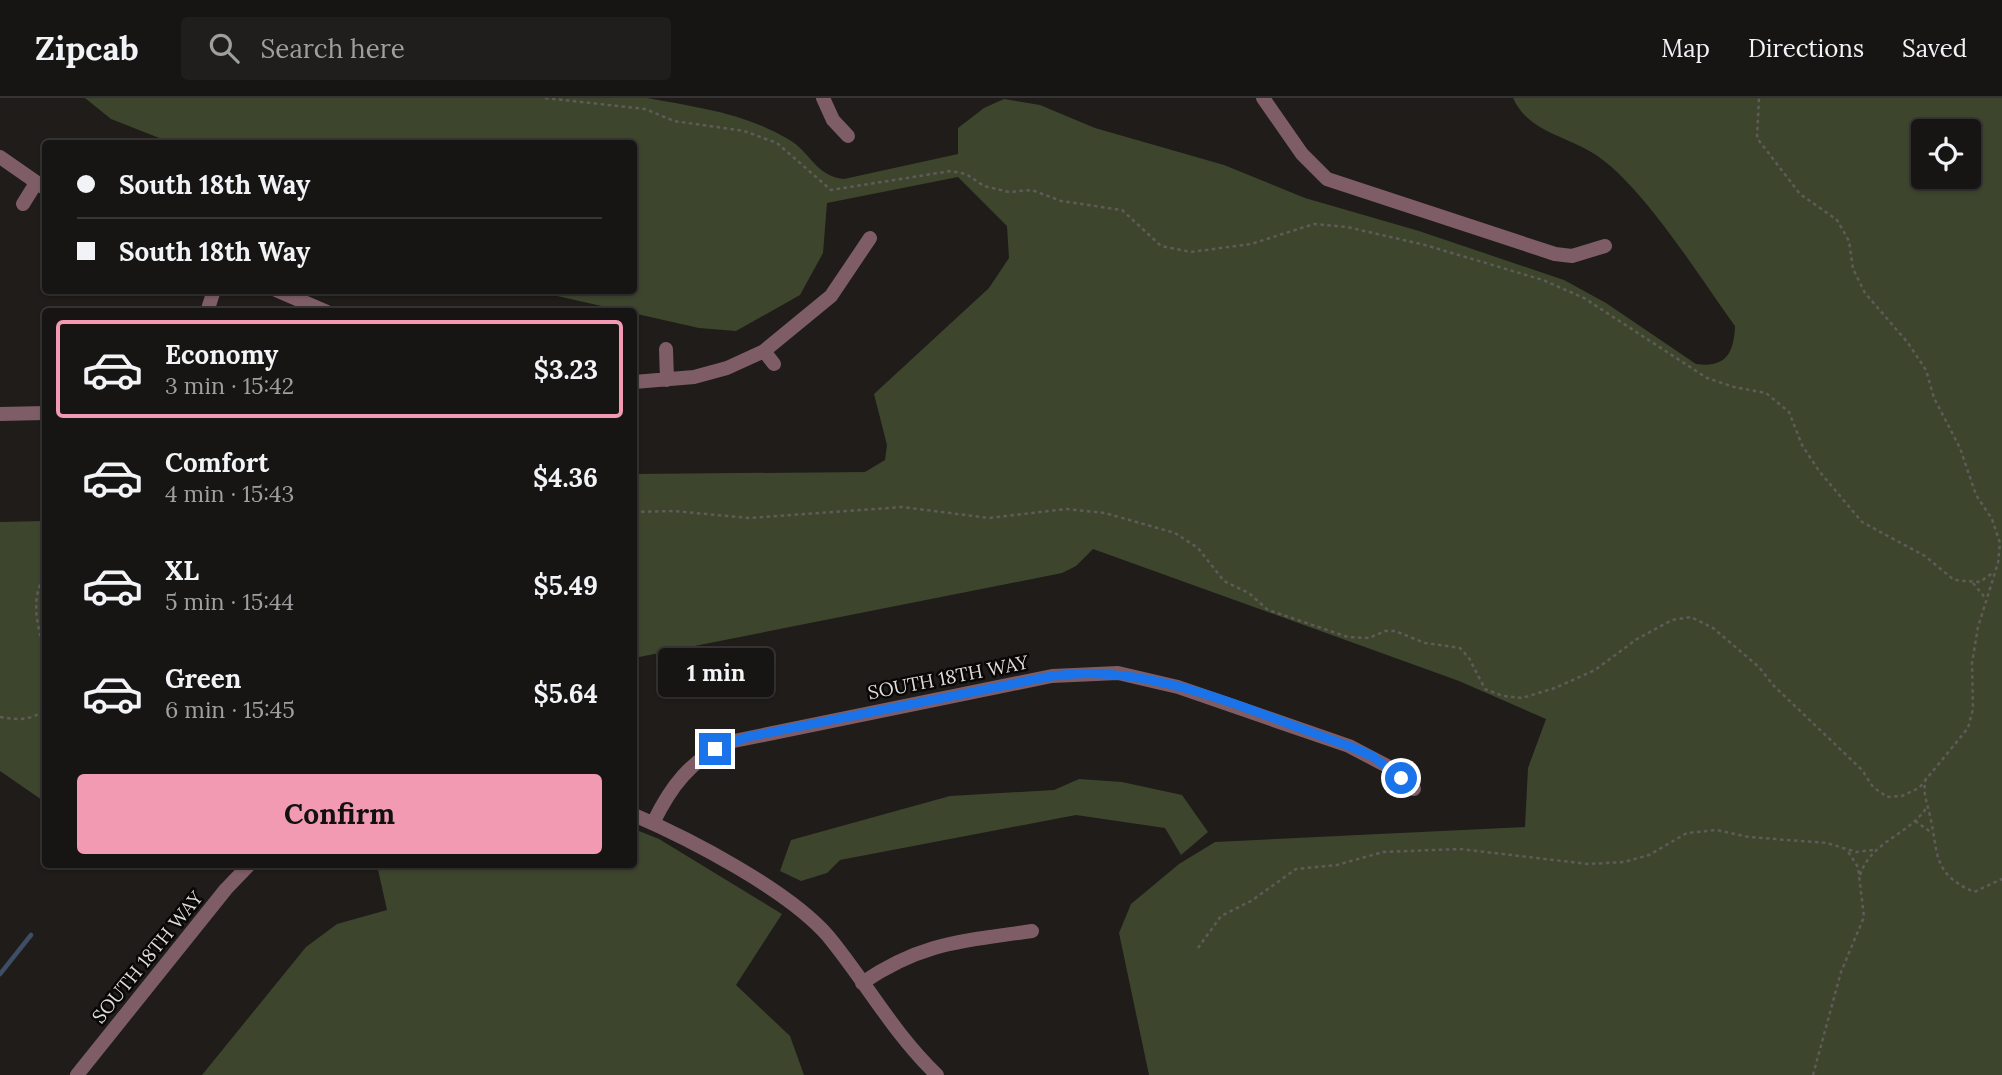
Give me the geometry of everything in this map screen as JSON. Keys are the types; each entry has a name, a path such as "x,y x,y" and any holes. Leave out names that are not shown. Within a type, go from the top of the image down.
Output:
{"street":[{"path":"823,98 833,120 848,136"},
{"path":"1263,98 1302,154 1327,179 1555,254 1572,256 1605,246"},
{"path":"0,157 41,186 23,204"},
{"path":"637,382 667,380 727,368 764,351 831,296 870,238"},
{"path":"285,294 318,308"},
{"path":"666,349 667,380"},
{"path":"764,351 774,365"},
{"path":"0,414 42,413"},
{"name":"SOUTH 18TH WAY","path":"653,823 669,791 686,770 701,757 729,742 1075,672 1136,675 1178,687 1361,751 1389,767 1414,789"},
{"path":"637,816 752,879 802,912 827,935 911,1051 937,1075"},
{"name":"SOUTH 18TH WAY","path":"77,1075 226,889 246,868"},
{"path":"862,982 890,964 926,948 1032,931"}],"path":[{"path":"545,98 645,109 674,121 744,131 777,143 831,190 951,171 966,174 984,186 1009,192 1032,190 1061,201 1122,210 1161,246 1191,252 1251,244 1314,225 1387,236 1501,265 1584,298 1707,377 1734,387 1766,393 1788,412 1802,445 1819,471 1862,522 1925,556 1954,580 1980,582 2002,562"},
{"path":"1759,98 1758,138 1800,194 1837,220 1849,241 1853,269 1865,292 1908,343 1926,370 1934,398 1960,448 1976,495 1992,519 2000,543 1972,663 1973,709 1968,728 1913,792"},
{"path":"637,512 674,511 749,518 902,507 989,518 1066,509 1105,513 1175,533 1198,548 1224,581 1248,593 1268,610 1348,637 1369,638 1385,631 1395,631 1425,643 1460,648 1469,658 1485,689 1503,696 1522,698 1595,670 1637,639 1672,620 1691,617 1713,628 1759,667 1773,685 1862,770 1873,787 1887,797 1913,792 1924,797"},
{"path":"42,578 35,603 36,623 42,645"},
{"path":"1973,583 1986,599"},
{"path":"0,717 18,720 35,717 42,712"},
{"path":"1927,775 1924,797 1935,853 1945,873 1960,886 1974,892 2002,879"},
{"path":"1198,948 1221,916 1251,901 1296,869 1337,865 1383,852 1460,849 1588,864 1624,862 1648,855 1687,833 1717,830 1749,837 1804,839 1845,847 1856,852 1873,850 1915,821 1927,807"},
{"path":"1915,821 1932,833"},
{"path":"1813,1075 1841,972 1864,917 1854,856 1845,847"},
{"path":"1859,878 1873,850"}],"green space":[{"path":"85,98 647,98 719,112 754,123 796,144 826,173 844,179 958,154 958,128 984,108 1004,99 1040,105 1095,128 1224,165 1305,198 1419,231 1564,280 1606,303 1696,364 1706,365 1726,357 1733,344 1735,326 1688,259 1633,188 1614,170 1585,148 1528,119 1513,98 2002,98 2002,1075 1149,1075 1119,933 1131,904 1179,864 1215,842 1525,827 1528,768 1546,719 1459,681 1093,549 1076,566 1062,573 637,657 637,474 865,472 885,460 887,445 874,394 989,288 1009,258 1007,226 958,177 827,203 823,253 800,295 736,331 699,328 637,314 637,308 610,308 548,294 637,294 637,140 164,140 111,119"},
{"path":"42,521 42,800 0,771 0,522"},
{"path":"1079,779 1122,782 1182,795 1208,832 1181,855 1165,828 1076,815 840,860 827,873 801,881 780,871 791,840 950,796 1054,790"},
{"path":"637,830 659,839 782,914 736,985 790,1036 804,1075 202,1075 306,947 337,924 387,910 378,868 637,868"}],"waterway":[{"path":"0,974 31,935"}],"route":[{"path":"715,749 747,737 1052,676 1095,672 1136,675 1156,680 1349,746 1372,756 1401,778"}]}
